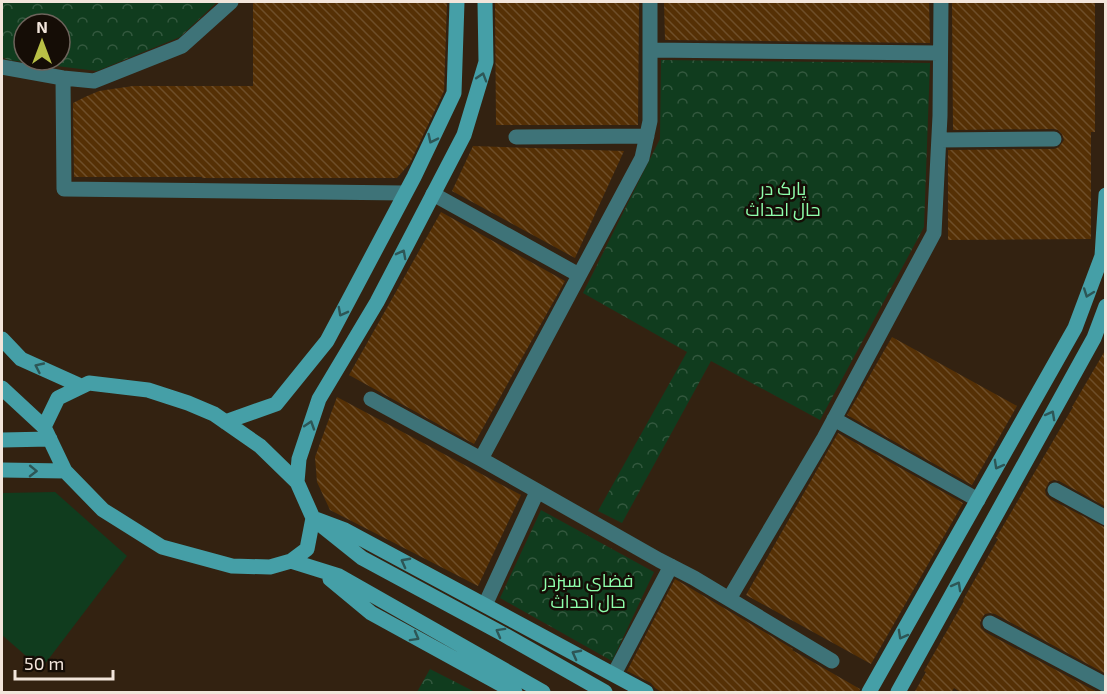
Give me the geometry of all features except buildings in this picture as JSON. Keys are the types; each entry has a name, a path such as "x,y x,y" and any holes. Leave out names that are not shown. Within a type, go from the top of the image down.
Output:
{"street":[{"path":"2,67 94,81 182,46 231,2"},
{"path":"225,422 276,404 327,340 405,193 454,93 457,2"},
{"path":"297,482 299,459 319,399 376,302 464,135 486,62 485,2"},
{"path":"481,459 642,158 650,121 650,2"},
{"path":"729,598 834,419 934,233 939,140 940,2"},
{"path":"650,50 940,54"},
{"path":"63,78 64,189 405,193"},
{"path":"516,137 647,136"},
{"path":"939,140 1054,139"},
{"path":"433,194 579,275"},
{"path":"869,693 1075,328 1102,256 1106,195"},
{"path":"898,693 1100,341 1106,306"},
{"path":"2,339 21,358 81,386"},
{"path":"47,433 58,398 89,382 148,390 214,414 260,446 297,482 313,518 362,558 501,633 605,693"},
{"path":"2,388 47,433 65,471 103,510 162,547 232,566 270,567 291,561 307,549 313,518"},
{"path":"371,399 694,578 832,661"},
{"path":"834,419 978,500"},
{"path":"2,440 47,433"},
{"path":"2,470 65,471"},
{"path":"1055,490 1106,518"},
{"path":"485,605 537,492"},
{"path":"313,518 345,530 646,693"},
{"path":"291,561 339,576 543,693"},
{"path":"614,674 671,566"},
{"path":"316,568 371,613 515,693"},
{"path":"990,623 1106,685"}],"green space":[{"path":"2,2 217,2 180,37 97,71 72,68 72,12 12,12 12,60 2,57"},
{"name":"پارک در حال احداث","path":"661,60 930,63 924,227 820,420 711,361 622,523 598,511 687,352 583,293 660,139"},
{"path":"55,492 127,556 41,669 2,635 2,493"},
{"name":"فضای سبزدر حال احداث","path":"541,510 654,572 612,661 500,598"},
{"path":"430,669 475,692 417,692"}]}
